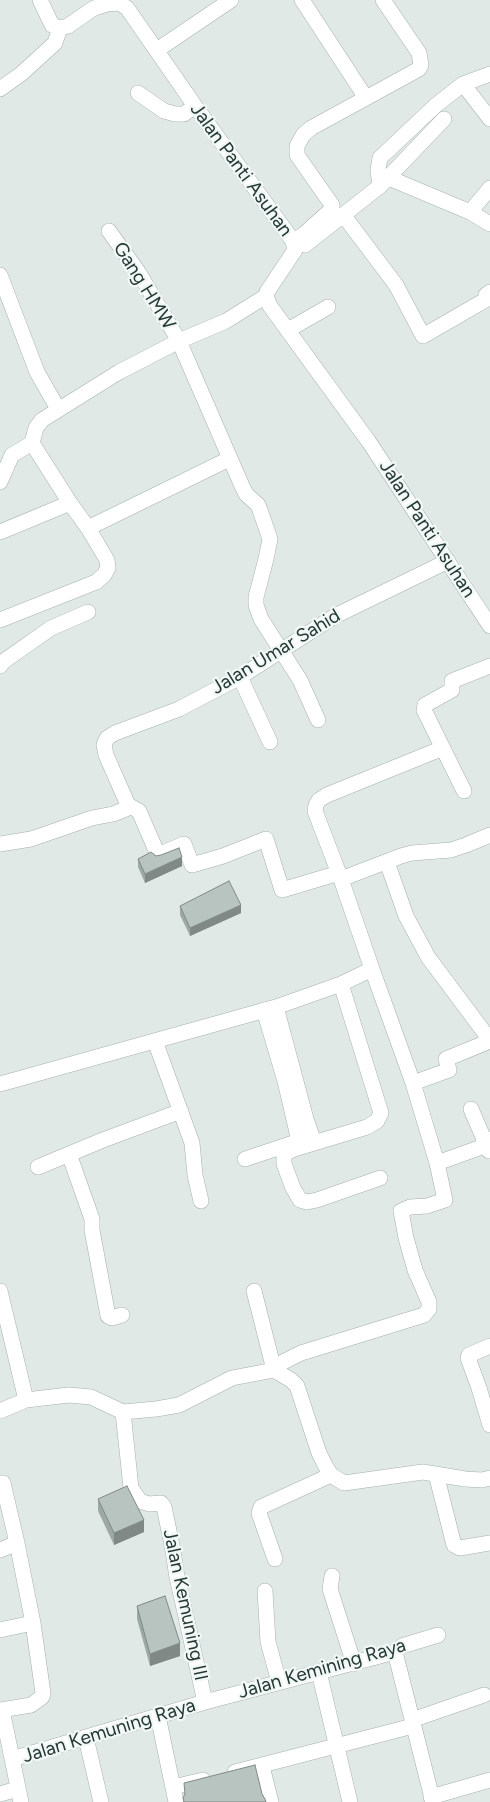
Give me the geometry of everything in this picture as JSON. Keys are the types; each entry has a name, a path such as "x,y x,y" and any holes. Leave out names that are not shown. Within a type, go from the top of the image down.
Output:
{"street":[{"path":"0,89 21,74 55,43 60,28 52,25 40,0"},
{"path":"156,50 231,0"},
{"path":"302,0 366,98"},
{"path":"294,246 303,235 332,209 332,205 298,155 297,146 303,135 419,69 422,65 419,53 383,0"},
{"name":"Jalan Panti Asuhan","path":"60,28 68,26 106,2 124,3 294,246 266,296 270,306 369,442 488,619"},
{"path":"490,74 463,84 435,106 380,158 378,170 384,182 470,212 490,224"},
{"path":"463,84 490,119"},
{"path":"138,93 164,111 175,114 184,114 195,106"},
{"path":"294,246 303,247 344,216 384,182 444,119"},
{"path":"470,212 490,188"},
{"path":"344,216 396,285 423,336 487,299 486,295 490,292"},
{"name":"Gang HMW","path":"109,231 139,272 179,341 246,494 258,505 270,539 256,604 262,619 300,680 318,720"},
{"path":"0,275 37,372 58,408"},
{"path":"0,482 12,456 32,442 36,428 42,420 58,408 119,372 179,341 226,321 266,296"},
{"path":"288,330 328,307"},
{"path":"0,620 96,582 104,575 108,568 107,560 88,528 32,442"},
{"path":"88,528 230,459"},
{"path":"0,532 70,502"},
{"name":"Jalan Umar Sahid","path":"128,805 106,755 104,745 115,733 179,709 240,677 335,616 448,561"},
{"path":"0,666 4,661 51,628 88,612"},
{"path":"464,791 424,710 425,705 452,690 452,681 490,666"},
{"path":"240,677 270,742"},
{"path":"0,1411 26,1400 69,1395 91,1398 123,1412 179,1405 232,1378 274,1370 282,1362 301,1353 419,1317 429,1309 429,1302 414,1270 401,1211 410,1207 426,1206 445,1200 437,1163 413,1083 315,811 318,800 443,748"},
{"path":"0,844 31,840 92,818 113,814 126,809 128,805 139,812 158,855 184,844 192,866 266,839 282,890 340,876 412,853 451,850 490,835"},
{"path":"387,862 406,916 428,957 490,1040 446,1059 449,1070 413,1083"},
{"path":"0,1084 270,1009 341,984 372,969"},
{"path":"341,984 381,1113 377,1121 367,1127 314,1142 286,1153 284,1164 293,1188 300,1200 307,1202 380,1178"},
{"path":"270,1009 314,1142"},
{"path":"245,1159 299,1142 270,1009"},
{"path":"155,1041 192,1143 195,1175 201,1201"},
{"path":"437,1163 489,1144 471,1109"},
{"path":"38,1167 181,1111"},
{"path":"69,1154 92,1219 92,1230 108,1316 112,1318 122,1316"},
{"path":"0,1291 3,1322 26,1400"},
{"path":"254,1291 274,1370 297,1386 319,1453 331,1475 344,1483 423,1472 465,1479 482,1480 490,1478"},
{"path":"490,1346 468,1355 468,1358 482,1395 490,1425"},
{"name":"Jalan Kemuning III","path":"123,1412 131,1488 138,1499 144,1504 161,1503 164,1507 177,1577 205,1702"},
{"path":"436,1474 454,1545 460,1548 490,1543"},
{"path":"276,1559 259,1513 261,1507 331,1475"},
{"path":"0,1483 3,1483 17,1544 33,1623 43,1693 42,1697 31,1705 1,1710 19,1796 0,1794"},
{"path":"0,1550 17,1544"},
{"path":"332,1576 330,1589 354,1664"},
{"path":"265,1591 268,1642 279,1682"},
{"path":"0,1630 33,1623"},
{"name":"Jalan Kemining Raya","path":"205,1702 354,1664 395,1652 402,1646 438,1635"},
{"path":"395,1652 432,1800 490,1780"},
{"path":"319,1672 350,1802"},
{"path":"158,1716 175,1795 262,1766 336,1747 412,1723 484,1695"},
{"name":"Jalan Kemuning Raya","path":"12,1760 205,1702"},
{"path":"86,1738 101,1802"},
{"path":"262,1766 271,1802"}],"building":[{"path":"179,848 182,857 145,874 138,859 151,852 156,856"},
{"path":"229,881 241,905 190,928 180,906"},
{"path":"127,1486 144,1520 114,1533 98,1499"},
{"path":"165,1596 180,1643 150,1654 137,1606"},
{"path":"255,1765 262,1794 266,1802 184,1802 184,1783"}]}
